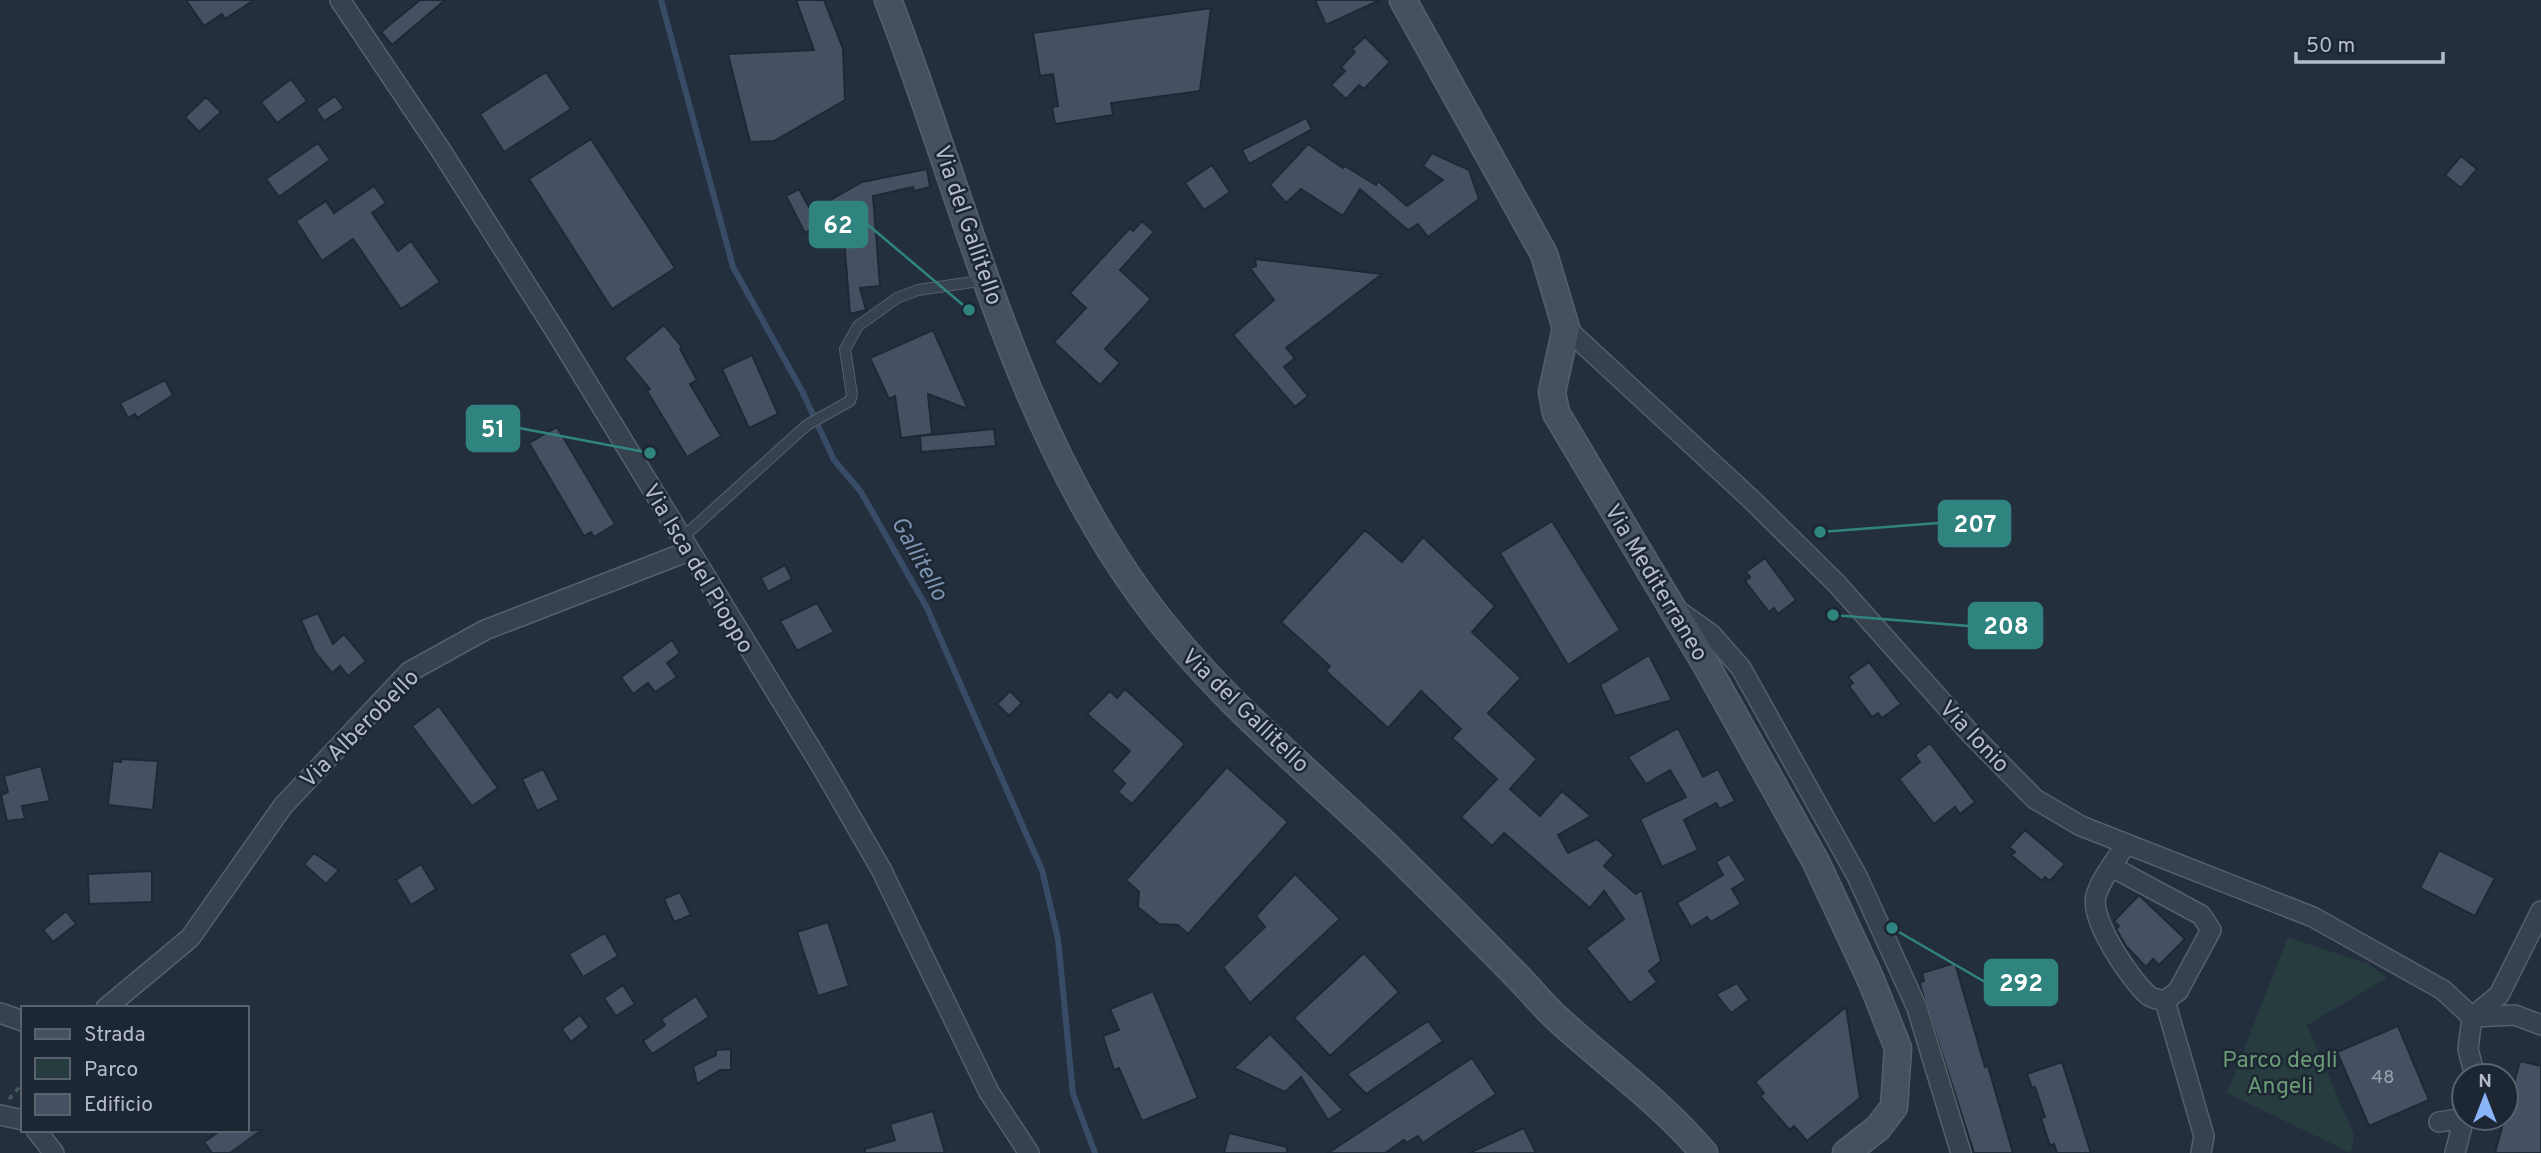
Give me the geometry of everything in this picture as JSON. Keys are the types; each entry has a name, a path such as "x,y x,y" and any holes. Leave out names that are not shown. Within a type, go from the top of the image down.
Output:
{"street":[{"name":"Via Isca del Pioppo","path":"340,0 447,160 881,869 989,1092 1029,1153"},
{"name":"Via del Gallitello","path":"888,0 924,93 1006,333 1058,454 1112,554 1176,642 1228,700 1401,860 1557,1018 1671,1117 1704,1153"},
{"name":"Via Mediterraneo","path":"1403,0 1544,254 1566,328 1552,392 1556,413 1673,607 1816,862 1871,980 1898,1048 1894,1107 1878,1128 1846,1153"},
{"name":"Via Ionio","path":"1566,328 1752,500 1837,584 1969,732 2035,799 2081,826 2314,916 2443,990 2472,1017"},
{"name":"Via Alberobello","path":"108,1006 190,938 283,806 409,672 485,630 685,545"},
{"path":"1673,607 1710,634 1741,668 1857,876 1917,1008 1961,1153"},
{"path":"2126,844 2095,897 2095,917 2124,964 2150,997 2165,1001"},
{"path":"2112,867 2201,915 2211,930 2178,990 2165,1001"},
{"path":"2471,1062 2468,1049 2472,1017 2499,995 2541,911"},
{"path":"2165,1001 2204,1136 2201,1153"},
{"path":"0,1013 21,1020"},
{"path":"2472,1017 2515,1015 2541,1024"},
{"path":"0,1115 21,1120"},
{"path":"2439,1122 2450,1120"},
{"path":"38,1132 54,1153"},
{"path":"2455,1153 2460,1132"}],"lane":[{"path":"685,545 807,425 850,401 852,395 845,349 858,327 897,298 918,290 987,279"}],"green space":[{"name":"Parco degli Angeli","path":"2288,937 2369,964 2387,978 2307,1025 2354,1135 2351,1153 2227,1093"}],"building":[{"path":"186,0 254,0 225,19 222,14 204,26"},
{"path":"420,0 445,0 392,45 381,32"},
{"path":"796,0 824,0 843,49 845,100 774,141 750,142 728,54 814,50"},
{"path":"1315,0 1380,0 1326,25"},
{"path":"1211,8 1200,91 1111,103 1113,115 1055,124 1052,107 1058,106 1053,74 1040,76 1033,33"},
{"path":"1365,37 1390,62 1364,89 1359,85 1346,99 1331,85 1345,71 1341,67 1355,52 1352,49"},
{"path":"546,72 571,109 504,152 480,114"},
{"path":"291,79 307,101 277,123 261,102"},
{"path":"335,96 344,108 324,121 316,109"},
{"path":"206,97 221,112 199,132 185,117"},
{"path":"1306,118 1312,129 1249,164 1242,150"},
{"path":"591,139 675,268 612,309 529,179"},
{"path":"318,143 330,160 279,197 266,179"},
{"path":"1308,144 1343,168 1345,166 1376,185 1378,181 1407,206 1443,180 1423,166 1432,153 1469,170 1479,199 1428,237 1418,224 1408,230 1360,189 1343,216 1301,189 1286,203 1270,185"},
{"path":"2461,156 2477,169 2461,188 2445,175"},
{"path":"1212,165 1230,192 1204,210 1185,183"},
{"path":"927,169 930,187 914,191 913,187 873,196 880,286 860,288 866,310 850,314 842,212 805,233 786,196 799,189 811,211 862,182"},
{"path":"374,186 386,203 372,213 398,251 411,241 440,282 401,309 353,239 322,261 296,221 326,201 334,213"},
{"path":"1142,221 1154,232 1120,270 1151,299 1105,349 1120,363 1100,385 1054,342 1086,308 1070,293 1130,228 1133,231"},
{"path":"1255,259 1382,274 1286,348 1295,358 1284,367 1308,396 1295,407 1233,335 1274,300 1250,268 1256,266"},
{"path":"664,325 682,347 680,349 697,380 690,384 721,436 687,457 647,391 650,389 624,358"},
{"path":"933,330 968,409 928,394 932,434 901,438 895,396 889,399 870,358"},
{"path":"752,355 778,414 749,428 722,369"},
{"path":"165,380 173,395 137,418 135,414 128,418 120,403"},
{"path":"557,427 615,524 594,537 591,532 584,536 529,443"},
{"path":"994,429 996,446 921,452 920,436"},
{"path":"1552,521 1620,630 1568,665 1500,553"},
{"path":"1365,530 1402,562 1423,537 1495,606 1472,632 1521,678 1488,713 1537,759 1510,789 1540,816 1562,791 1591,816 1558,835 1568,853 1597,839 1614,855 1604,866 1636,894 1642,890 1661,961 1649,971 1657,982 1630,1003 1586,948 1624,919 1604,891 1590,908 1504,833 1492,846 1461,817 1497,779 1452,738 1461,729 1421,691 1388,728 1326,671 1330,666 1281,622"},
{"path":"1765,558 1796,600 1778,614 1774,608 1769,612 1745,581 1750,577 1746,572"},
{"path":"785,565 792,579 768,592 761,578"},
{"path":"817,603 834,632 797,651 780,621"},
{"path":"318,613 333,644 344,634 366,661 348,676 340,666 332,673 315,652 301,620"},
{"path":"672,640 680,653 667,663 677,677 655,692 648,683 633,694 621,677"},
{"path":"1649,655 1672,700 1615,716 1600,685"},
{"path":"1869,662 1901,704 1882,718 1878,713 1872,717 1849,686 1853,683 1848,677"},
{"path":"1125,689 1185,744 1132,804 1118,792 1125,783 1112,771 1130,751 1087,714 1110,691 1117,698"},
{"path":"1010,691 1022,703 1009,716 997,704"},
{"path":"439,706 498,788 472,806 412,726"},
{"path":"1678,728 1703,777 1718,769 1735,801 1720,809 1716,803 1684,820 1698,850 1662,867 1640,819 1686,797 1670,770 1646,784 1628,757"},
{"path":"1930,743 1975,802 1960,814 1955,807 1934,824 1899,779 1920,762 1915,755"},
{"path":"121,759 158,761 153,810 108,805 113,761 121,762"},
{"path":"41,766 50,801 22,806 25,819 7,821 1,795 8,792 4,776"},
{"path":"1227,767 1288,822 1188,934 1178,925 1159,924 1138,907 1139,892 1126,880"},
{"path":"543,769 559,800 537,811 522,779"},
{"path":"2025,830 2065,864 2050,881 2045,877 2042,881 2011,855 2015,852 2009,847"},
{"path":"2439,850 2495,878 2475,916 2420,888"},
{"path":"314,853 339,870 326,884 304,864"},
{"path":"1729,854 1746,880 1732,889 1741,904 1711,922 1707,917 1691,927 1677,903 1723,875 1716,862"},
{"path":"421,864 436,889 411,905 396,880"},
{"path":"152,871 152,902 89,904 88,874"},
{"path":"1295,874 1340,919 1250,1003 1223,967 1265,927 1256,916"},
{"path":"680,892 691,915 674,922 664,899"},
{"path":"2139,895 2185,939 2159,965 2153,959 2146,967 2126,946 2116,929 2119,926 2114,921"},
{"path":"66,911 76,924 53,942 43,930"},
{"path":"828,922 849,986 818,996 797,932"},
{"path":"605,933 618,956 583,977 569,954"},
{"path":"1364,953 1399,992 1330,1056 1294,1018"},
{"path":"1955,963 2013,1153 1974,1153 1921,988 1920,982 1924,981 1922,973"},
{"path":"1737,983 1749,1000 1731,1013 1716,994"},
{"path":"623,985 635,1004 616,1016 604,998"},
{"path":"1153,991 1198,1098 1142,1121 1119,1068 1114,1070 1103,1036 1119,1030 1110,1009"},
{"path":"696,996 709,1017 652,1054 643,1041 665,1025 661,1019"},
{"path":"1846,1007 1860,1098 1807,1141 1794,1126 1790,1130 1760,1096 1764,1093 1755,1082"},
{"path":"580,1015 589,1027 571,1042 562,1029"},
{"path":"1428,1021 1443,1041 1366,1094 1347,1074"},
{"path":"2398,1026 2429,1100 2369,1126 2337,1052"},
{"path":"1270,1034 1343,1110 1328,1120 1301,1077 1285,1092 1234,1068"},
{"path":"731,1049 731,1070 720,1070 697,1084 693,1066 716,1055 716,1050"},
{"path":"1472,1058 1496,1094 1423,1143 1418,1136 1406,1143 1404,1140 1385,1153 1328,1153"},
{"path":"2062,1062 2091,1153 2057,1153 2054,1144 2050,1146 2041,1118 2045,1117 2035,1087 2032,1088 2027,1074"},
{"path":"2520,1062 2541,1066 2541,1153 2495,1153 2501,1132 2520,1132"},
{"path":"933,1111 945,1153 865,1153 865,1149 895,1140 890,1124"},
{"path":"1524,1128 1536,1153 1469,1153"},
{"path":"262,1130 230,1153 212,1153 204,1142 218,1132"},
{"path":"1229,1133 1287,1147 1287,1153 1224,1153"}],"waterway":[{"name":"Gallitello","path":"661,0 733,267 802,391 834,460 861,492 927,608 1042,870 1058,939 1073,1094 1095,1153"}],"place":[{"name":"62","path":"969,310"},
{"name":"51","path":"650,453"},
{"name":"207","path":"1820,532"},
{"name":"208","path":"1833,615"},
{"name":"292","path":"1892,928"}]}
